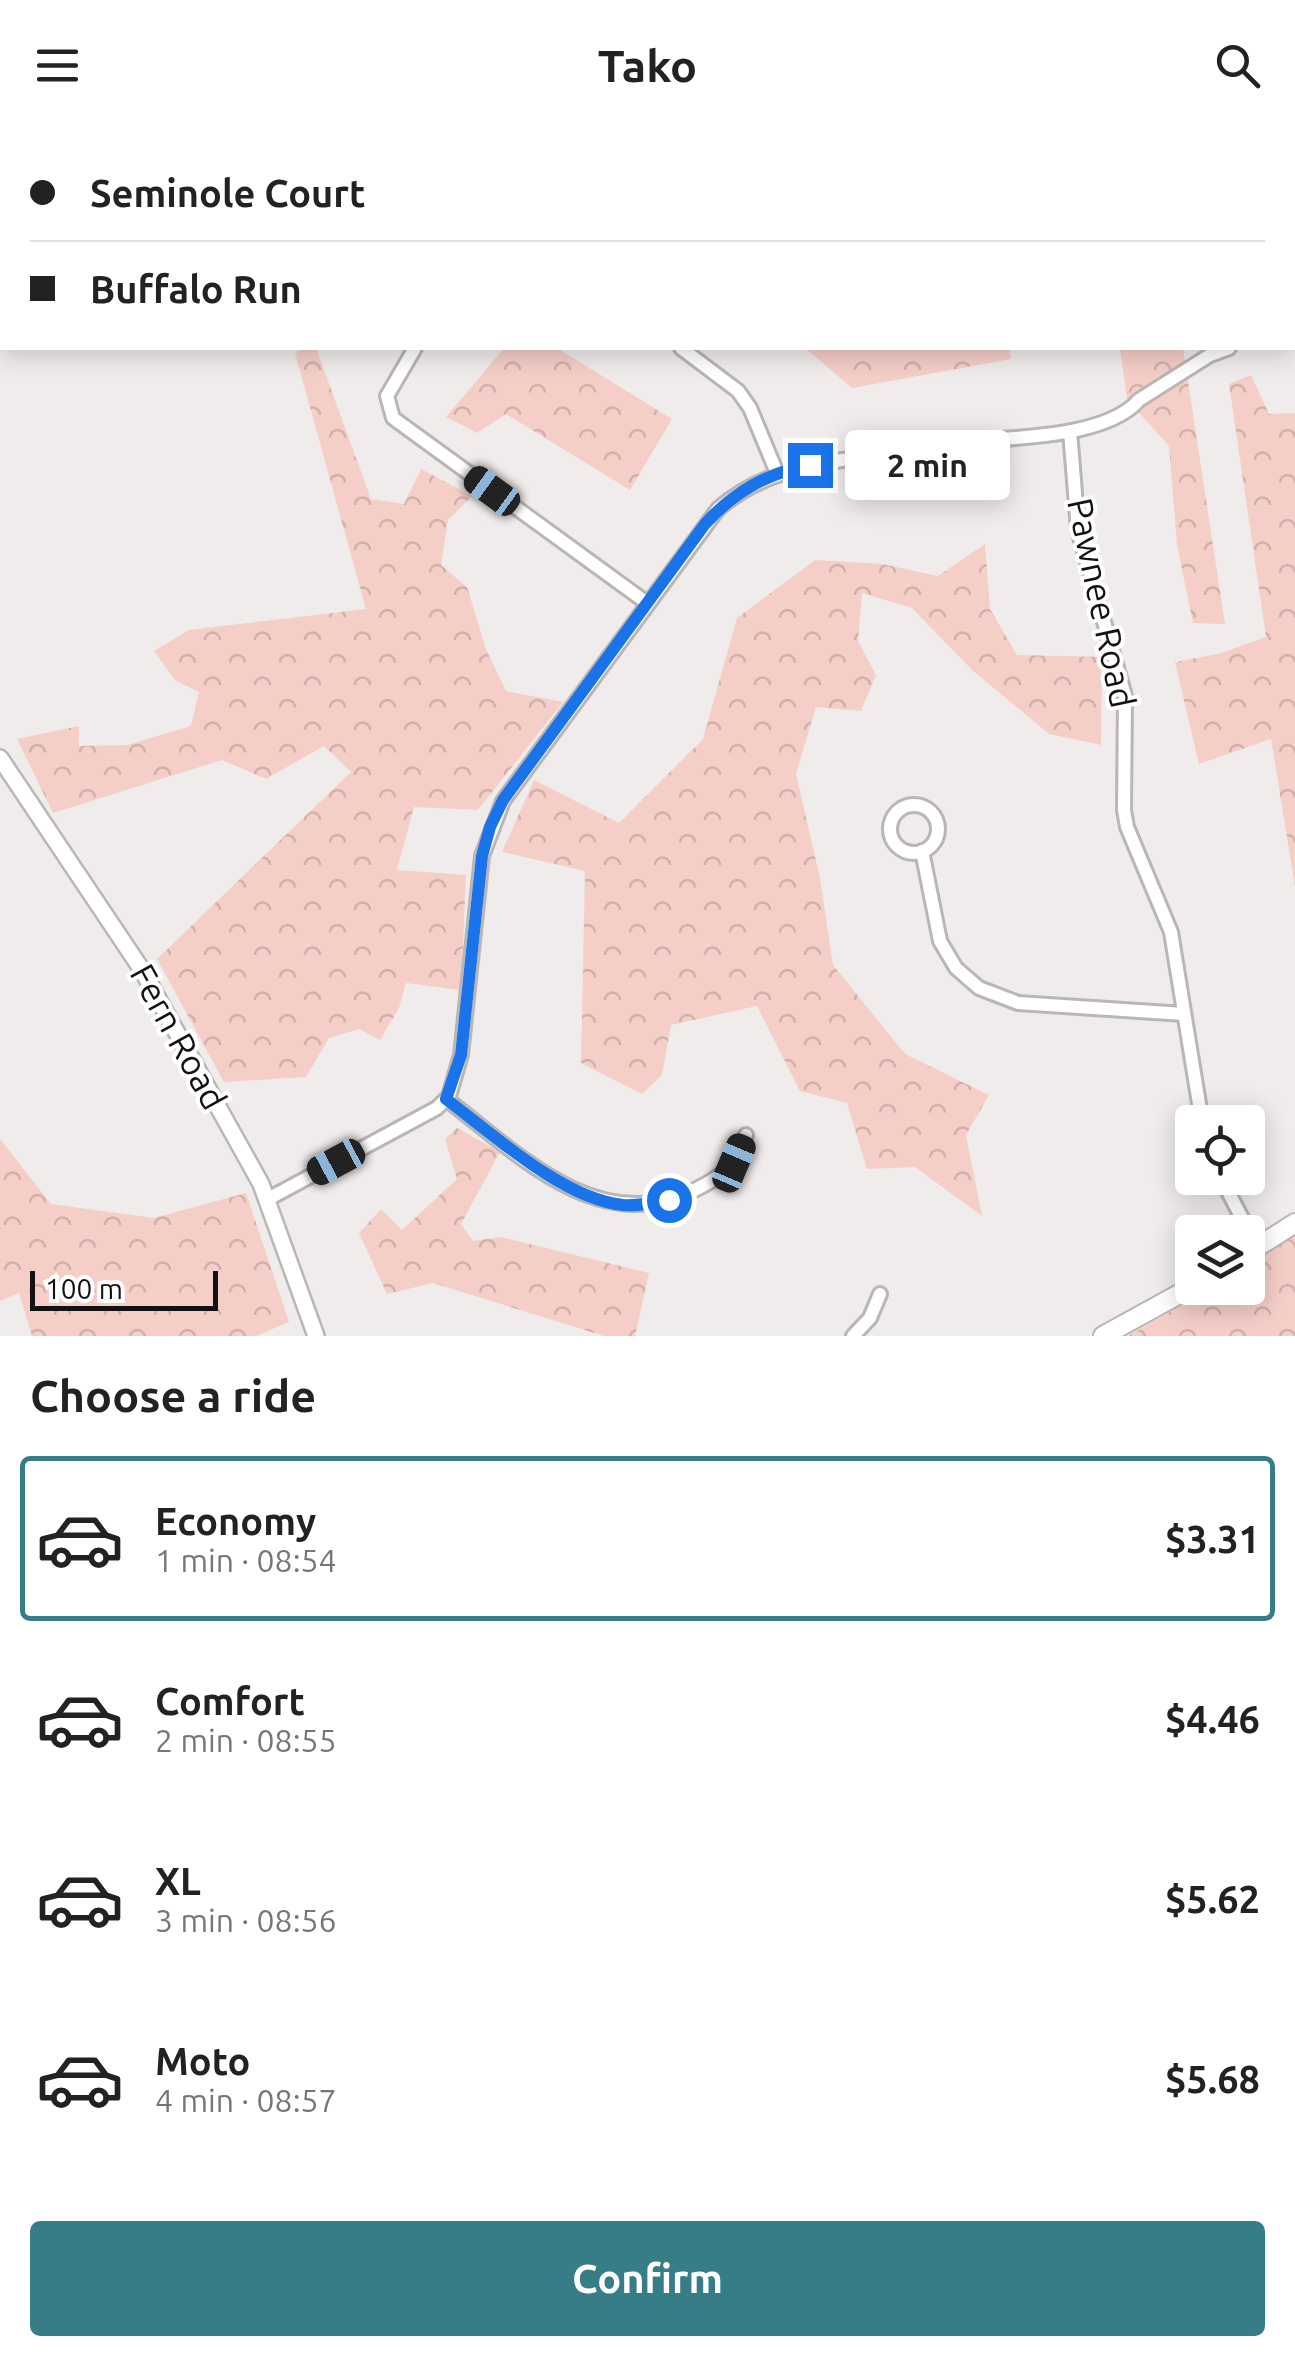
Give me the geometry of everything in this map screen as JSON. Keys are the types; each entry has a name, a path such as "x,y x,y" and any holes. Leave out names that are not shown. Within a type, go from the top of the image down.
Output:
{"main road":[{"path":"1265,1242 1295,1223"},
{"path":"1103,1336 1175,1296"}],"street":[{"path":"414,350 387,396 386,404 393,418 647,603"},
{"path":"683,350 738,391 750,408 777,473"},
{"path":"268,1199 437,1108 446,1099 461,1055 482,856 490,827 503,800 718,509 746,488 777,473 937,444 1070,432 1120,414 1224,350"},
{"name":"Pawnee Road","path":"1070,432 1078,530 1126,696 1123,784 1128,827 1165,911 1199,1105"},
{"name":"Fern Road","path":"0,758 142,970 268,1199 316,1336"},
{"path":"922,852 940,941 956,968 979,988 1018,1002 1184,1014"},
{"path":"446,1099 562,1184 586,1196 622,1205 669,1200 696,1190 734,1163 746,1135"},
{"path":"853,1336 870,1318 880,1294"}],"green space":[{"path":"317,350 371,499 404,504 421,469 472,496 448,520 441,565 467,587 486,649 506,691 563,702 478,810 414,807 397,870 466,875 461,990 406,983 399,1008 380,1040 359,1029 329,1038 306,1077 224,1082 157,959 351,772 324,746 266,779 222,760 53,813 17,739 79,726 79,746 127,745 191,726 199,692 175,680 154,651 189,630 366,609 295,353"},
{"path":"502,350 560,350 672,419 630,490 506,414 477,433 446,417"},
{"path":"807,350 1009,350 1011,359 852,388"},
{"path":"1120,350 1183,350 1225,624 1193,623 1177,545 1169,446 1127,399"},
{"path":"1251,375 1269,414 1295,413 1295,886 1271,739 1199,764 1175,662 1218,654 1266,637 1229,384"},
{"path":"985,544 990,609 1017,655 1102,657 1101,745 1049,734 972,670 912,608 862,593 858,641 876,675 861,711 816,707 796,774 820,878 833,965 905,1054 989,1095 966,1135 982,1216 915,1167 867,1169 847,1103 800,1091 757,1006 671,1025 662,1075 642,1094 581,1063 585,871 502,852 534,780 619,823 703,739 737,618 815,560 882,564 938,576"},
{"path":"457,1128 500,1152 461,1224 473,1241 501,1237 649,1273 635,1336 604,1336 433,1283 387,1294 359,1233 381,1209 402,1230 457,1179 445,1139"},
{"path":"0,1139 51,1204 154,1218 246,1193 289,1322 256,1336 32,1336 19,1293 0,1301"},
{"path":"1295,1235 1295,1336 1128,1336 1182,1305 1265,1305 1265,1254"}],"route":[{"path":"669,1200 622,1205 586,1196 562,1184 446,1099 461,1055 482,856 503,800 705,524 746,488 777,473 810,465"}]}
